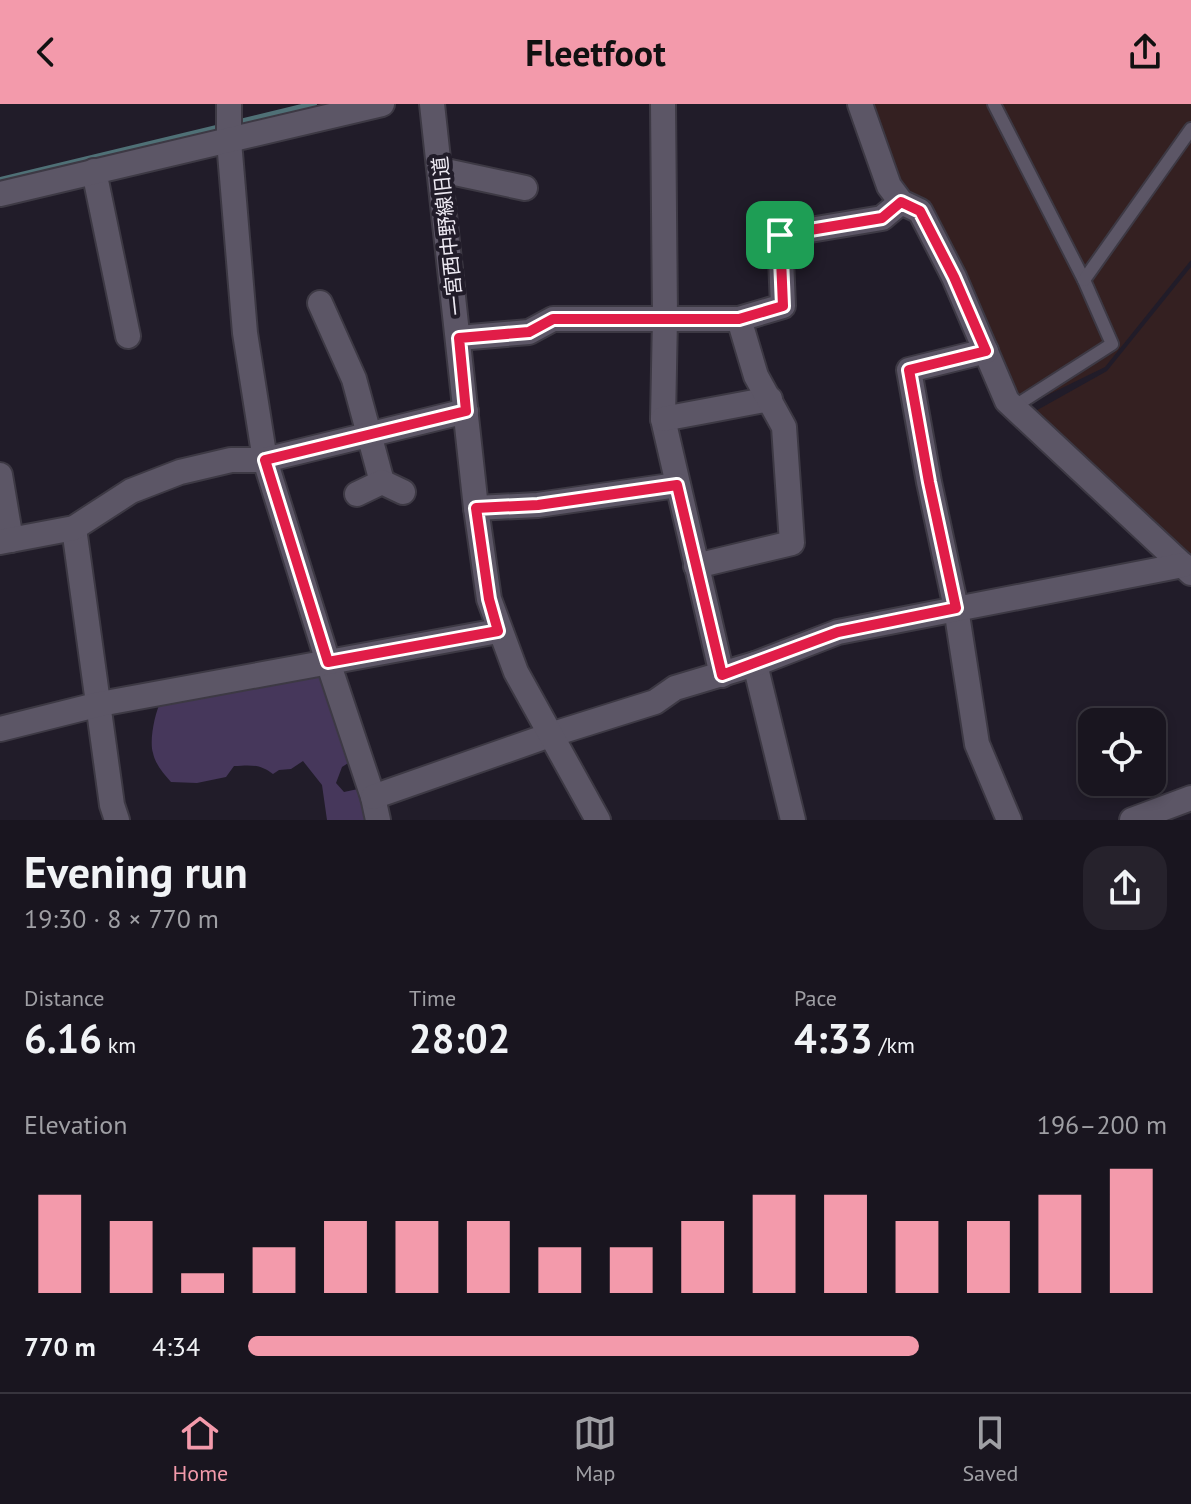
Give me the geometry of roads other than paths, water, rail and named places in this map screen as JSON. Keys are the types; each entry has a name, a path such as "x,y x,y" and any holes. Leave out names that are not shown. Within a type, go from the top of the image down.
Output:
{"street":[{"path":"229,104 229,141 245,333 265,460 376,809 550,735 655,702 675,688 755,664 838,632 956,608 1187,569"},
{"path":"0,194 382,104"},
{"name":"一宮西中野線旧道","path":"432,104 476,508 489,599 498,631 516,672 598,820"},
{"path":"663,104 663,419 722,675"},
{"path":"860,104 889,186 901,202 920,211 954,277 1007,401 1187,569"},
{"path":"441,170 525,188"},
{"path":"94,171 128,336"},
{"path":"459,338 529,332 553,319 739,319 783,306 780,235 882,218 901,202"},
{"path":"320,303 354,379 368,437 392,487 357,494"},
{"path":"696,566 792,543 784,427 756,376 739,319"},
{"path":"986,351 909,370 956,608 977,744 1009,820"},
{"path":"663,419 770,399"},
{"path":"0,475 6,541 74,528 131,491 180,472 231,460 265,460 466,411"},
{"path":"476,508 538,505 677,485"},
{"path":"74,528 112,805 117,820"},
{"path":"0,729 100,704 498,631"},
{"path":"755,664 793,820"},
{"path":"1132,820 1191,798"}],"lane":[{"path":"994,104 1084,280 1112,344 1012,408"},
{"path":"1084,280 1190,130"}],"waterway":[{"path":"236,123 314,104"},
{"path":"0,180 225,126"}]}
